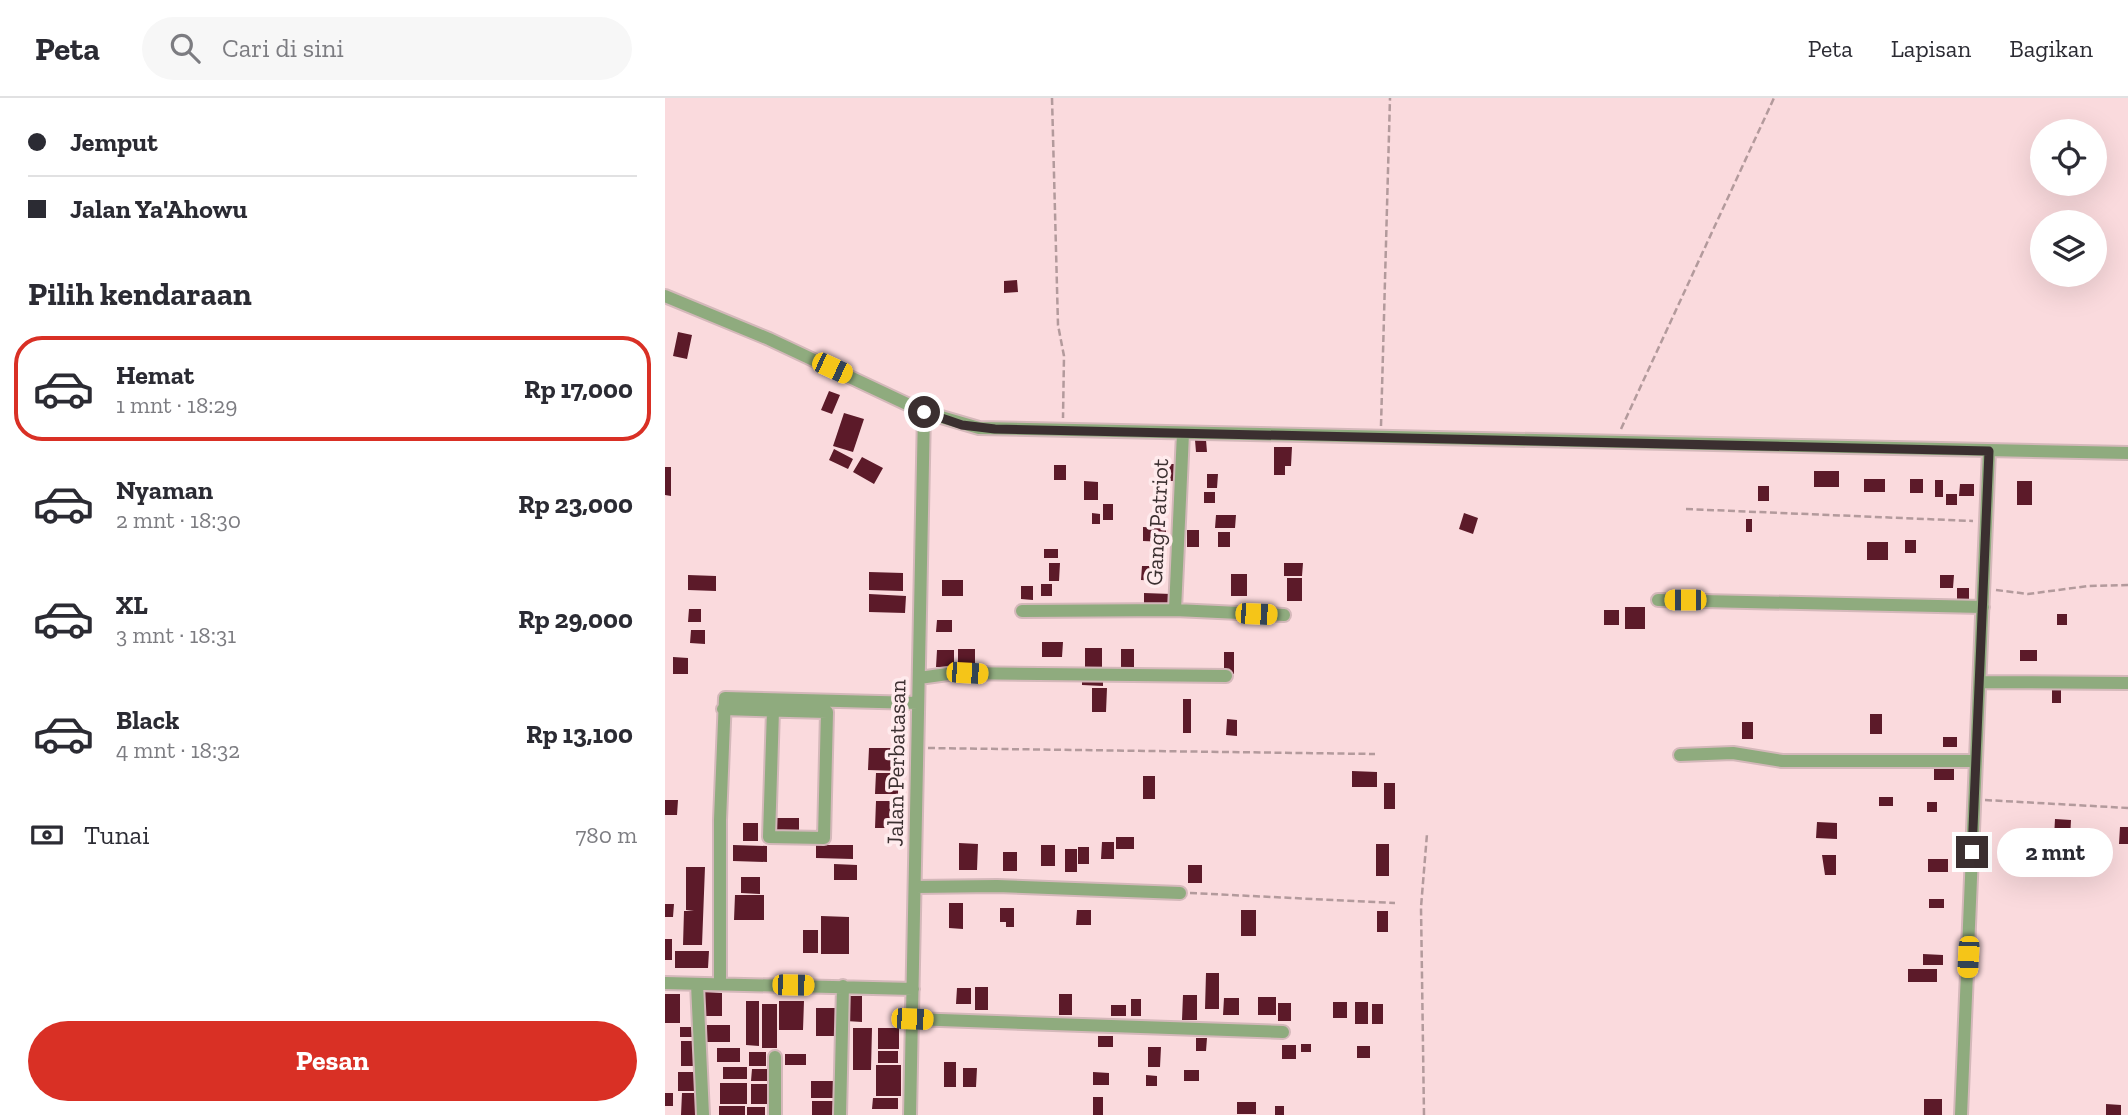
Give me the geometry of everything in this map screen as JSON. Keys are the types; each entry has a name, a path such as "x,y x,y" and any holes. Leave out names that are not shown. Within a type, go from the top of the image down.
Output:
{"street":[{"path":"665,296 769,339 924,412 979,428 2128,453"},
{"name":"Jalan Perbatasan","path":"910,1115 924,412"},
{"name":"Gang Patriot","path":"1174,610 1182,433"},
{"path":"1961,1115 1989,451"},
{"path":"1658,600 1983,607"},
{"path":"1022,611 1174,610 1283,615"},
{"path":"919,678 955,673 1226,676"},
{"path":"1980,682 2128,683"},
{"path":"720,984 725,698 736,696 919,703"},
{"path":"723,709 773,710 827,712 824,838 769,837 773,710"},
{"path":"1681,755 1733,753 1782,761 1976,761"},
{"path":"915,887 997,886 1180,892"},
{"path":"665,983 913,989"},
{"path":"697,984 703,1115"},
{"path":"840,1115 842,986"},
{"path":"912,1019 1283,1032"},
{"path":"775,1057 775,1115"}],"path":[{"path":"1052,98 1058,326 1064,356 1062,428"},
{"path":"1380,437 1390,98"},
{"path":"1615,441 1775,98"},
{"path":"1686,509 1986,521"},
{"path":"1984,586 2004,593 2028,594 2088,586 2128,585"},
{"path":"918,747 1375,754"},
{"path":"1975,799 2128,808"},
{"path":"1424,1115 1421,907 1427,834"},
{"path":"1180,892 1395,903"}],"building":[{"path":"1017,280 1018,292 1004,293 1004,281"},
{"path":"678,332 692,335 687,359 673,356"},
{"path":"829,391 840,395 832,414 821,410"},
{"path":"844,413 864,419 853,452 833,446"},
{"path":"1195,440 1206,440 1207,452 1196,452"},
{"path":"1274,447 1292,447 1291,466 1285,466 1285,475 1274,475"},
{"path":"834,449 853,459 848,469 829,460"},
{"path":"862,457 883,468 874,484 853,472"},
{"path":"1169,464 1175,464 1175,481 1168,481"},
{"path":"1054,465 1066,465 1066,480 1054,480"},
{"path":"665,467 671,467 671,496 665,495"},
{"path":"1814,471 1839,471 1839,487 1814,487"},
{"path":"1207,474 1218,474 1217,488 1207,488"},
{"path":"1864,479 1885,479 1885,492 1864,492"},
{"path":"1910,479 1923,479 1923,493 1910,493"},
{"path":"1935,480 1943,480 1943,497 1935,497"},
{"path":"1084,481 1098,482 1098,500 1084,500"},
{"path":"2017,481 2032,481 2032,505 2017,505"},
{"path":"1960,484 1974,484 1974,496 1959,496"},
{"path":"1758,486 1769,486 1769,501 1758,501"},
{"path":"1204,492 1215,492 1215,503 1204,503"},
{"path":"1946,494 1957,494 1957,505 1946,505"},
{"path":"1103,504 1113,504 1113,520 1103,520"},
{"path":"1092,513 1100,514 1100,524 1092,524"},
{"path":"1464,513 1478,518 1473,534 1459,529"},
{"path":"1216,515 1236,515 1235,528 1215,528"},
{"path":"1746,519 1752,519 1752,532 1746,532"},
{"path":"1143,527 1166,528 1166,542 1143,541"},
{"path":"1187,530 1199,530 1199,547 1187,547"},
{"path":"1218,532 1230,532 1230,547 1218,547"},
{"path":"1905,540 1916,540 1916,553 1905,553"},
{"path":"1867,542 1888,542 1888,560 1867,560"},
{"path":"1044,549 1058,549 1058,558 1044,558"},
{"path":"1049,563 1060,563 1059,581 1049,581"},
{"path":"1284,563 1303,563 1302,576 1284,576"},
{"path":"1142,566 1161,566 1160,581 1141,580"},
{"path":"869,572 903,573 903,591 869,590"},
{"path":"1231,574 1247,574 1247,596 1231,596"},
{"path":"688,575 716,576 716,591 688,590"},
{"path":"1940,575 1954,575 1953,588 1940,588"},
{"path":"1287,578 1302,578 1302,601 1287,601"},
{"path":"942,580 963,580 963,596 942,596"},
{"path":"1041,584 1052,584 1052,596 1041,596"},
{"path":"1021,586 1033,586 1033,600 1021,599"},
{"path":"1957,588 1969,588 1969,599 1957,599"},
{"path":"1144,593 1171,594 1171,607 1144,606"},
{"path":"869,594 906,596 905,613 869,612"},
{"path":"1625,607 1645,607 1645,629 1625,629"},
{"path":"689,609 701,609 701,622 688,622"},
{"path":"1604,610 1619,610 1619,625 1604,625"},
{"path":"2057,614 2067,614 2067,625 2057,625"},
{"path":"937,620 952,620 952,632 936,632"},
{"path":"691,630 705,630 705,644 690,643"},
{"path":"1042,642 1063,642 1062,657 1042,657"},
{"path":"1085,648 1102,648 1102,668 1085,668"},
{"path":"958,649 975,649 975,667 958,667"},
{"path":"1121,649 1134,649 1134,669 1121,669"},
{"path":"937,650 954,650 954,667 936,667"},
{"path":"2020,650 2037,650 2037,661 2020,661"},
{"path":"1224,652 1234,652 1234,674 1224,675"},
{"path":"673,657 688,658 688,674 673,674"},
{"path":"1082,677 1103,677 1103,686 1082,685"},
{"path":"2052,686 2061,686 2061,703 2052,703"},
{"path":"1092,688 1107,688 1106,712 1092,712"},
{"path":"1183,699 1191,699 1191,733 1183,733"},
{"path":"1870,714 1882,714 1882,734 1870,734"},
{"path":"1227,719 1237,720 1237,736 1226,735"},
{"path":"1742,722 1753,722 1753,739 1742,739"},
{"path":"1943,737 1957,737 1957,747 1943,747"},
{"path":"869,748 900,748 900,771 868,770"},
{"path":"1934,768 1954,768 1954,780 1934,780"},
{"path":"1352,771 1377,772 1377,787 1352,787"},
{"path":"876,773 898,773 898,794 875,794"},
{"path":"1143,776 1155,776 1155,799 1143,799"},
{"path":"1384,783 1395,783 1395,809 1384,809"},
{"path":"1879,797 1893,797 1893,806 1879,806"},
{"path":"665,800 678,800 677,815 665,815"},
{"path":"876,801 903,801 903,828 875,828"},
{"path":"1927,802 1937,802 1937,812 1927,812"},
{"path":"776,818 799,818 799,832 776,832"},
{"path":"2055,819 2071,820 2070,839 2054,838"},
{"path":"1817,822 1837,823 1837,839 1816,838"},
{"path":"743,823 758,823 758,841 743,841"},
{"path":"2120,827 2128,827 2128,844 2119,844"},
{"path":"1116,837 1134,837 1134,849 1116,849"},
{"path":"1102,842 1114,842 1114,859 1101,859"},
{"path":"959,843 978,844 977,870 959,870"},
{"path":"1376,844 1389,844 1389,876 1376,876"},
{"path":"733,845 767,846 767,862 733,861"},
{"path":"816,845 853,845 853,859 816,858"},
{"path":"1041,845 1055,845 1055,866 1041,866"},
{"path":"1078,847 1089,847 1089,864 1078,864"},
{"path":"1065,849 1077,849 1077,872 1065,872"},
{"path":"1003,852 1017,852 1017,871 1003,871"},
{"path":"1822,855 1836,855 1836,875 1825,875"},
{"path":"1928,859 1948,859 1948,872 1928,872"},
{"path":"834,864 857,865 857,880 834,880"},
{"path":"1188,865 1202,865 1202,883 1188,883"},
{"path":"686,867 705,867 702,945 683,945 684,911 694,911 686,910"},
{"path":"741,877 760,877 760,894 741,893"},
{"path":"735,895 764,895 764,920 734,920"},
{"path":"1929,899 1944,899 1944,908 1929,908"},
{"path":"949,903 963,903 963,929 949,928"},
{"path":"665,904 674,904 673,917 665,917"},
{"path":"1000,908 1014,908 1014,927 1006,927 1006,922 1000,922"},
{"path":"1077,910 1091,910 1091,925 1076,925"},
{"path":"1241,910 1256,910 1256,936 1241,936"},
{"path":"1377,911 1388,911 1388,932 1377,932"},
{"path":"821,916 849,917 849,954 821,954"},
{"path":"803,930 818,930 818,953 803,953"},
{"path":"665,939 672,939 672,960 665,960"},
{"path":"675,951 709,951 708,968 675,968"},
{"path":"1923,954 1943,955 1943,965 1923,965"},
{"path":"1908,969 1937,969 1937,982 1908,982"},
{"path":"1206,973 1219,973 1219,1009 1205,1009"},
{"path":"975,987 988,987 988,1010 975,1010"},
{"path":"957,988 971,988 971,1004 956,1004"},
{"path":"705,992 722,993 722,1016 704,1016"},
{"path":"665,994 680,994 680,1023 665,1023"},
{"path":"1059,994 1072,994 1072,1015 1059,1015"},
{"path":"1183,995 1197,995 1197,1020 1182,1020"},
{"path":"847,996 862,996 862,1022 846,1021"},
{"path":"1258,997 1276,997 1276,1015 1258,1015"},
{"path":"1224,998 1239,998 1239,1015 1223,1015"},
{"path":"1131,999 1141,999 1141,1016 1131,1016"},
{"path":"746,1001 759,1001 759,1046 746,1045"},
{"path":"779,1001 804,1001 803,1030 779,1030"},
{"path":"1333,1002 1347,1002 1347,1018 1333,1018"},
{"path":"1355,1002 1368,1002 1368,1024 1355,1024"},
{"path":"1278,1003 1291,1003 1291,1021 1278,1021"},
{"path":"762,1004 777,1004 777,1048 762,1048"},
{"path":"1372,1004 1383,1004 1383,1024 1372,1024"},
{"path":"1111,1005 1126,1005 1126,1016 1111,1016"},
{"path":"816,1008 839,1008 839,1036 816,1036"},
{"path":"707,1025 730,1025 730,1042 707,1042"},
{"path":"680,1027 692,1027 692,1037 680,1037"},
{"path":"853,1028 872,1028 871,1070 853,1070"},
{"path":"878,1028 899,1028 899,1049 878,1049"},
{"path":"1098,1036 1113,1036 1113,1047 1098,1047"},
{"path":"1196,1038 1207,1038 1206,1051 1196,1051"},
{"path":"681,1041 695,1041 694,1066 681,1066"},
{"path":"1301,1044 1311,1044 1311,1052 1301,1052"},
{"path":"1282,1045 1296,1045 1296,1059 1282,1059"},
{"path":"1357,1046 1370,1046 1370,1058 1357,1058"},
{"path":"1148,1047 1161,1047 1160,1067 1148,1067"},
{"path":"717,1048 740,1048 740,1062 717,1062"},
{"path":"878,1051 898,1051 898,1063 878,1063"},
{"path":"749,1052 766,1052 766,1066 749,1066"},
{"path":"785,1054 806,1054 806,1065 785,1065"},
{"path":"944,1062 956,1062 956,1087 944,1087"},
{"path":"876,1065 901,1065 901,1096 876,1096"},
{"path":"723,1067 747,1067 747,1079 723,1079"},
{"path":"963,1068 977,1068 976,1087 963,1087"},
{"path":"752,1069 767,1069 767,1081 751,1081"},
{"path":"1184,1070 1199,1070 1199,1081 1184,1081"},
{"path":"678,1072 694,1072 694,1091 678,1091"},
{"path":"1093,1072 1109,1073 1109,1085 1093,1085"},
{"path":"1146,1075 1157,1076 1157,1086 1146,1086"},
{"path":"811,1081 833,1081 833,1098 811,1098"},
{"path":"720,1083 747,1083 747,1104 720,1104"},
{"path":"751,1084 770,1084 769,1104 751,1104"},
{"path":"665,1093 673,1093 673,1106 665,1106"},
{"path":"682,1093 695,1093 695,1115 681,1115"},
{"path":"1093,1097 1103,1097 1103,1115 1093,1115"},
{"path":"873,1098 898,1098 898,1109 872,1109"},
{"path":"1924,1099 1942,1099 1942,1115 1924,1115"},
{"path":"812,1101 834,1101 834,1115 812,1115"},
{"path":"1237,1102 1256,1102 1256,1114 1237,1114"},
{"path":"2106,1104 2121,1105 2121,1115 2106,1115"},
{"path":"719,1106 745,1106 745,1115 719,1115"},
{"path":"1275,1106 1284,1106 1284,1115 1275,1115"},
{"path":"747,1107 765,1107 765,1115 747,1115"}],"route":[{"path":"924,412 962,425 995,429 1062,428 1989,451 1972,852"}]}
